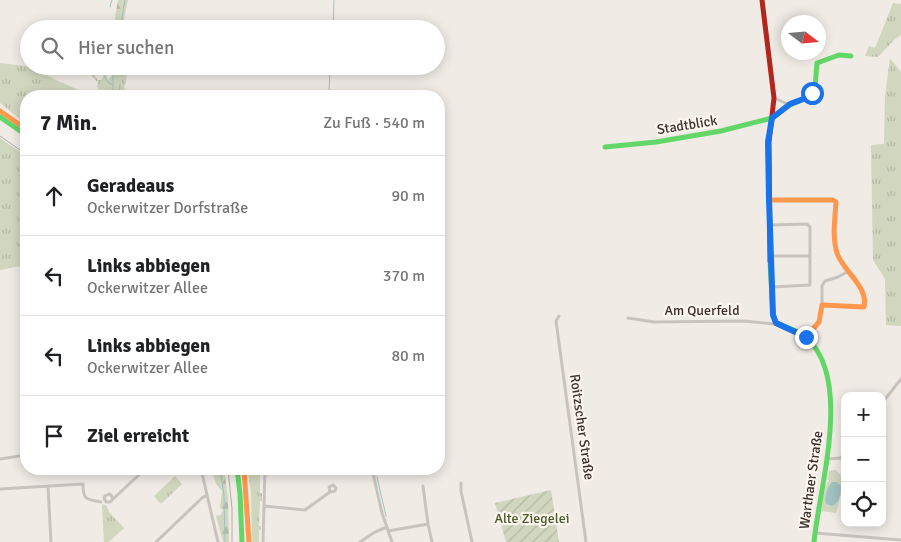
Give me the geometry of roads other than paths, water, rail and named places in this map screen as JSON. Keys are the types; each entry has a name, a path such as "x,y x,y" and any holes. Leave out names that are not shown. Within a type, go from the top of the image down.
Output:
{"main road":[{"path":"762,0 774,98 768,142 769,225 773,315 776,323 806,337 819,322 822,305 865,306 866,299 863,292 846,272 836,251 836,202 823,199 769,200"},
{"path":"772,118 790,104 806,98 812,93 815,87 817,63 839,55 851,56"},
{"path":"0,106 14,120"},
{"path":"0,111 20,124"},
{"path":"0,117 20,131"},
{"name":"Stadtblick","path":"605,147 656,142 721,131 772,118"},
{"name":"Warthaer Straße","path":"806,337 819,354 828,380 830,399 828,459 816,516 814,542"},
{"path":"238,475 242,542"},
{"path":"245,475 249,542"}],"street":[{"path":"774,98 790,104"},
{"path":"769,225 809,225 810,285 772,287"},
{"path":"770,256 810,256"},
{"path":"822,305 822,286 825,281 846,272"},
{"name":"Roitzscher Straße","path":"558,316 556,321 586,542"},
{"name":"Am Querfeld","path":"628,318 681,323 744,321 776,323"},
{"path":"886,398 901,379"},
{"path":"0,459 20,456"},
{"path":"828,459 841,457"},
{"path":"112,499 138,475"},
{"path":"202,475 218,542"},
{"path":"264,475 264,542"},
{"path":"374,475 392,542"},
{"path":"462,483 461,491 472,542"},
{"path":"0,489 83,484 83,496 85,498 102,502"},
{"path":"48,486 52,542"},
{"path":"423,486 432,542"},
{"path":"264,506 304,511 330,492"},
{"path":"156,542 207,495"},
{"path":"360,542 375,532 428,524"},
{"path":"814,533 901,540"}],"water":[{"path":"836,482 841,486 839,498 832,506 826,504 825,499 830,484"}],"waterway":[{"path":"110,7 112,0"},
{"path":"122,20 125,0"},
{"path":"333,20 334,0"},
{"path":"113,75 113,90"},
{"path":"329,90 330,75"},
{"path":"104,76 113,85"},
{"path":"119,90 120,84"},
{"path":"221,475 224,495 225,542"},
{"path":"377,477 386,516"}],"tram line":[{"path":"0,136 20,150"},
{"path":"229,475 232,509 232,542"}],"park label":[{"name":"Alte Ziegelei","path":"532,518"}]}
